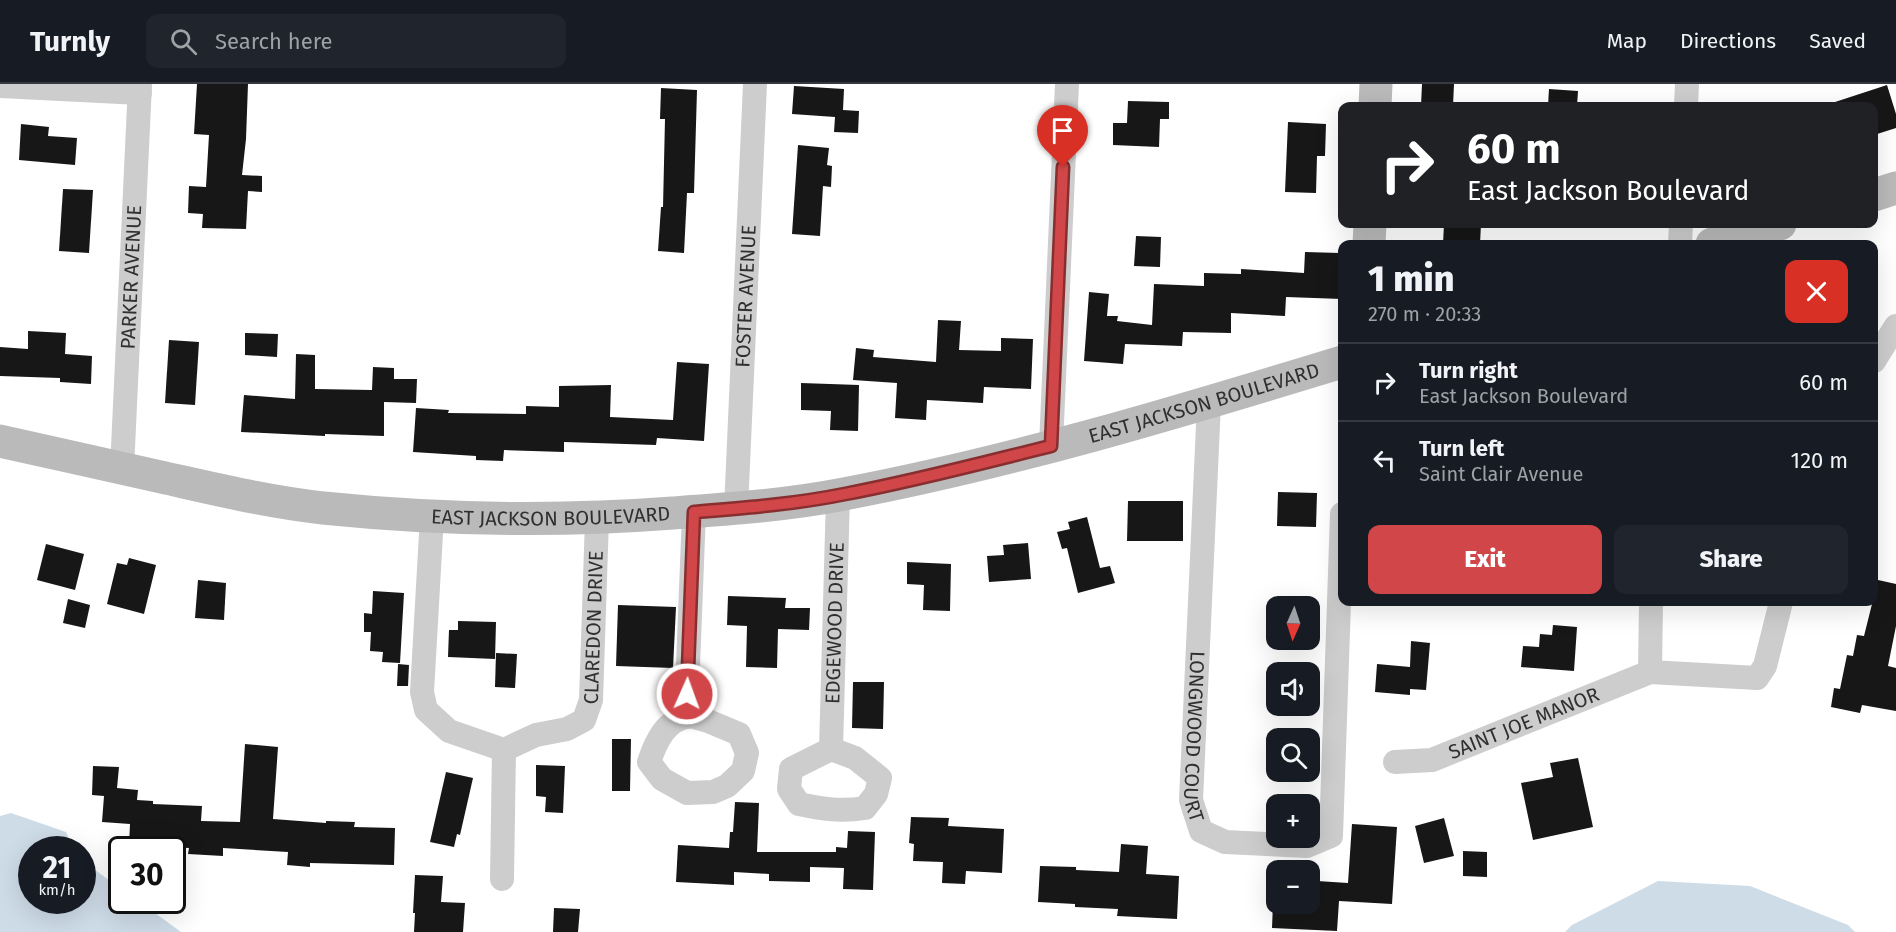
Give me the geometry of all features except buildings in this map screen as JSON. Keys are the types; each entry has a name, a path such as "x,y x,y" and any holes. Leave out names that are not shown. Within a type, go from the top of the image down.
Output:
{"main road":[{"path":"1375,102 1376,84"},
{"path":"1878,194 1896,188"},
{"path":"1726,240 1766,228"},
{"name":"EAST JACKSON BOULEVARD","path":"0,441 228,493 304,505 432,516 597,519 736,509 838,495 936,475 1209,403 1338,363"}],"street":[{"name":"FOSTER AVENUE","path":"736,509 755,84"},
{"path":"1051,446 1067,84"},
{"path":"1686,102 1687,84"},
{"path":"0,86 140,88"},
{"name":"PARKER AVENUE","path":"122,469 140,88"},
{"path":"1878,355 1896,326"},
{"name":"LONGWOOD COURT","path":"1209,403 1191,800 1201,831 1225,842 1307,846 1331,836 1339,606"},
{"name":"EDGEWOOD DRIVE","path":"831,750 838,495"},
{"path":"686,717 694,512"},
{"path":"432,516 422,692 426,710 449,731 504,750 502,879"},
{"name":"CLAREDON DRIVE","path":"504,750 536,735 567,729 584,720 591,700 597,519"},
{"path":"1651,606 1650,672 1757,678 1765,666 1779,606"},
{"name":"SAINT JOE MANOR","path":"1395,762 1432,760 1650,672"}],"shaded area":[{"path":"11,813 66,832 68,836 18,836 18,914 96,914 96,871 108,879 108,914 156,914 181,932 0,932 0,816"},
{"path":"1658,881 1750,886 1848,925 1855,932 1565,932 1572,925"}],"route":[{"path":"687,694 694,512 736,509 843,494 936,475 1051,446 1063,167"}]}
